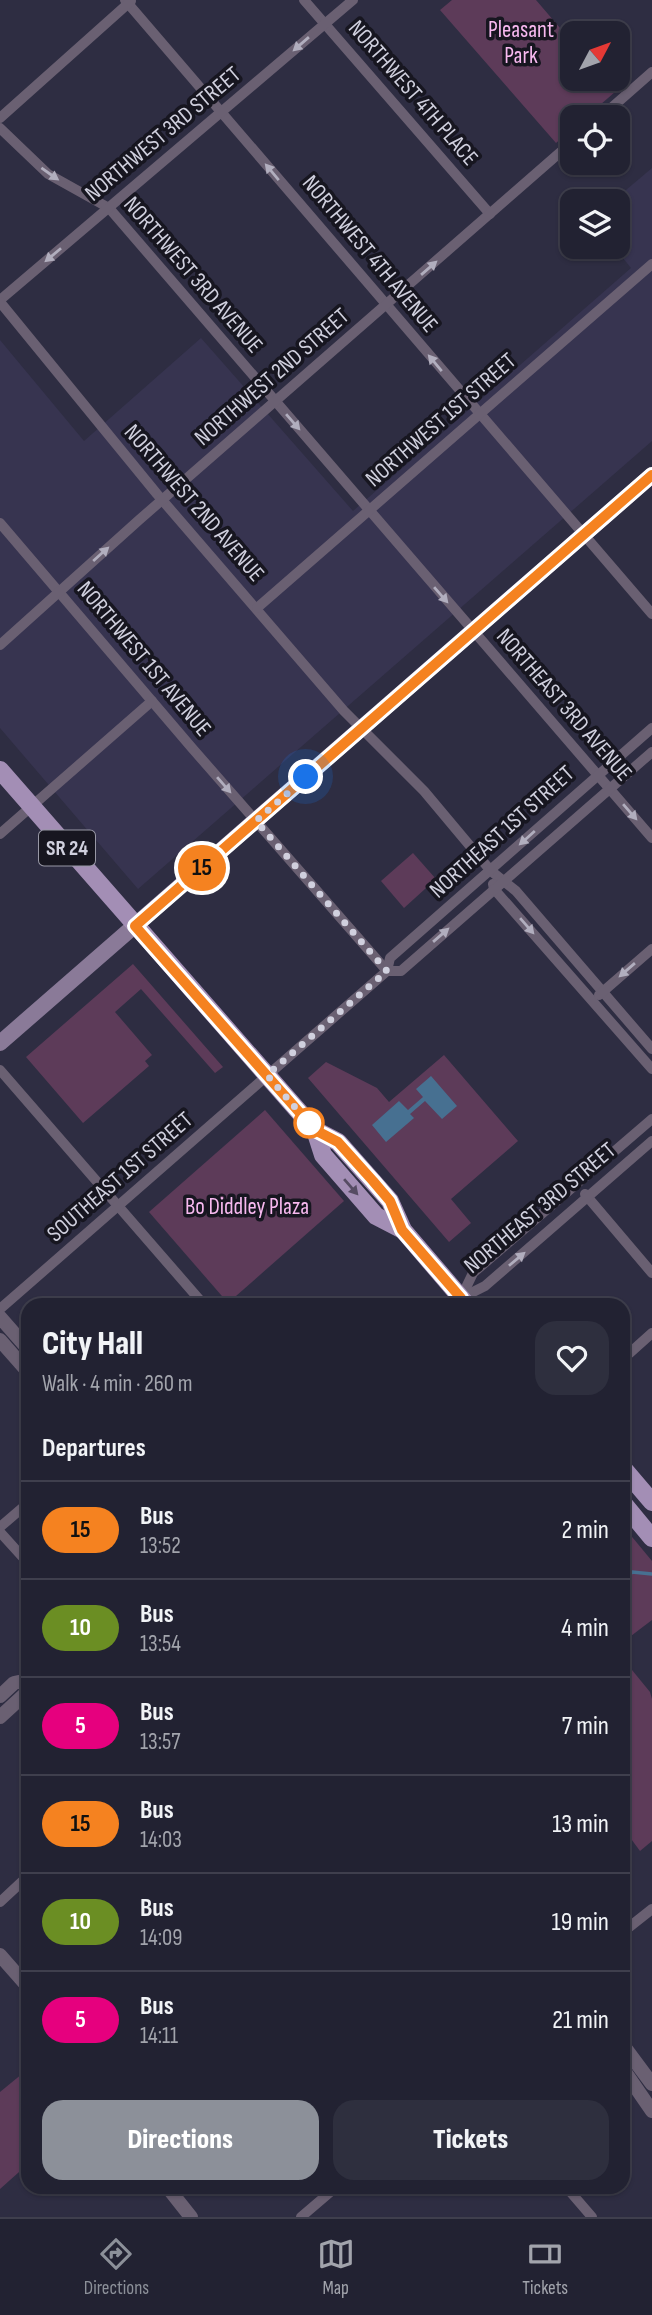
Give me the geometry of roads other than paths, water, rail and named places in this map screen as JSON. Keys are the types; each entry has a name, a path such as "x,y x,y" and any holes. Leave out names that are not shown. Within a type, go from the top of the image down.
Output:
{"main road":[{"path":"0,1043 652,475"},
{"name":"SR 24","path":"0,770 135,926"},
{"path":"135,926 315,1130 323,1155 376,1216 402,1230 457,1298"},
{"path":"630,1476 652,1502"},
{"path":"630,1511 652,1538"}],"street":[{"name":"NORTHWEST 4TH PLACE","path":"304,0 490,214"},
{"name":"NORTHWEST 3RD STREET","path":"0,301 353,0"},
{"name":"NORTHWEST 4TH AVENUE","path":"129,1 386,306 652,614"},
{"path":"0,118 129,1"},
{"path":"615,105 652,72"},
{"name":"NORTHWEST 3RD AVENUE","path":"0,128 48,174 109,208 472,631"},
{"name":"NORTHWEST 2ND STREET","path":"0,645 560,153"},
{"name":"NORTHWEST 1ST STREET","path":"257,608 652,264"},
{"name":"NORTHWEST 2ND AVENUE","path":"0,301 162,500 344,711 424,791 491,870"},
{"name":"NORTHWEST 1ST AVENUE","path":"0,523 387,971"},
{"name":"NORTHEAST 3RD AVENUE","path":"472,631 652,838"},
{"path":"0,834 152,701"},
{"name":"NORTHEAST 1ST STREET","path":"267,1075 387,971 390,958 652,728"},
{"name":"NORTHEAST 1ST STREET","path":"387,971 401,971 652,752"},
{"path":"491,870 505,880 652,1049"},
{"path":"491,870 495,889 652,1069"},
{"path":"593,1000 652,949"},
{"path":"0,1070 198,1298"},
{"name":"SOUTHEAST 1ST STREET","path":"0,1309 267,1075"},
{"name":"NORTHEAST 3RD STREET","path":"463,1298 473,1273 652,1119"},
{"name":"NORTHEAST 3RD STREET","path":"468,1298 652,1141"},
{"path":"576,1185 652,1273"},
{"path":"0,1317 21,1341"},
{"path":"630,1353 652,1333"},
{"path":"0,1340 21,1364"},
{"path":"21,1510 0,1529 21,1554"},
{"path":"0,1696 14,1683 21,1682"},
{"path":"0,1717 21,1699"},
{"path":"0,1902 21,1882"},
{"path":"630,1926 652,1909"},
{"path":"0,1955 21,1979"},
{"path":"630,2054 652,2084"},
{"path":"630,2079 652,2111"},
{"path":"173,2194 191,2217"},
{"path":"301,2217 328,2194"},
{"path":"572,2194 592,2217"}],"water":[{"path":"431,1076 457,1106 442,1119 425,1101 410,1114 414,1118 386,1142 372,1125 399,1101 408,1110 423,1097 416,1089"}],"waterway":[{"path":"630,1574 632,1572 652,1574"}],"park label":[{"name":"Pleasant Park","path":"521,43"},
{"name":"Bo Diddley Plaza","path":"247,1207"}]}
